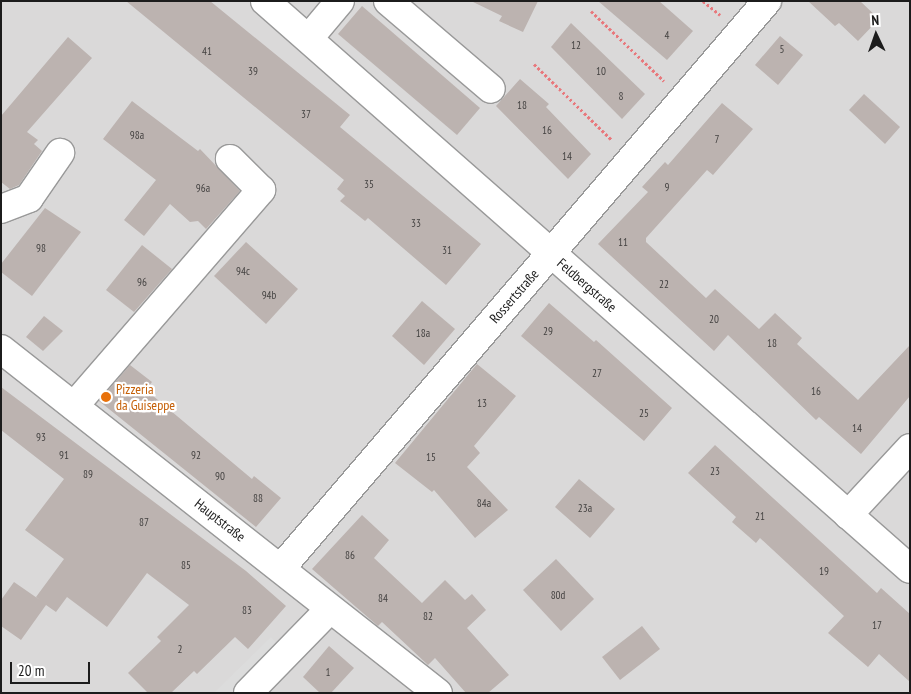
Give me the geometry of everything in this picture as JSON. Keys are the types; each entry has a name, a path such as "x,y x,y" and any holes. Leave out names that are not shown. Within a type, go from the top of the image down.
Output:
{"street":[{"name":"Feldbergstraße","path":"265,1 910,569"},
{"path":"309,38 340,1"},
{"path":"388,1 491,89"},
{"name":"Rossertstraße","path":"281,568 767,1"},
{"path":"1,209 29,198 60,153"},
{"path":"74,406 261,190 230,159"},
{"name":"Hauptstraße","path":"1,349 438,693"},
{"path":"848,515 910,448"},
{"path":"248,693 330,609"}],"path":[{"path":"591,11 684,100"},
{"path":"534,64 632,160"}],"shaded area":[{"path":"1,1 910,1 910,693 1,693"},
{"path":"271,637 281,648 236,693 214,693"}],"building":[{"path":"126,1 210,1 350,115 340,127 481,244 446,285 368,218 365,221 340,201 345,196 337,189 344,180"},
{"path":"471,1 538,1 523,32 499,21 502,16"},
{"path":"598,1 659,1 693,31 667,60"},
{"path":"808,1 860,1 879,19 858,41 839,23 835,26"},
{"path":"362,6 480,108 457,135 338,34"},
{"path":"571,23 645,94 622,119 551,47"},
{"path":"780,36 803,55 778,85 755,65"},
{"path":"68,37 92,58 27,132 38,140 34,144 42,151 19,185 10,189 1,182 1,116"},
{"path":"520,79 549,104 546,107 591,154 568,179 496,106"},
{"path":"864,94 900,127 885,144 849,110"},
{"path":"132,101 198,151 200,149 240,191 206,229 198,221 190,222 170,204 144,236 124,220 156,180 103,139"},
{"path":"722,103 753,129 713,175 707,170 646,238 646,242 706,298 715,289 759,329 775,313 802,338 797,344 858,400 910,345 910,396 861,454 819,417 816,420 728,335 714,351 598,244 648,192 642,187 665,162 668,165"},
{"path":"45,208 81,232 32,296 1,272 1,264"},
{"path":"246,242 298,289 266,324 214,276"},
{"path":"142,245 172,269 134,312 106,290"},
{"path":"422,301 455,329 424,365 392,336"},
{"path":"549,303 594,342 596,340 672,408 644,441 521,336"},
{"path":"44,316 63,331 43,351 26,337"},
{"path":"477,364 516,396 474,446 480,453 467,467 508,510 475,538 434,490 432,492 395,463"},
{"path":"130,365 152,382 146,390 252,479 254,476 281,498 256,527 99,401"},
{"path":"1,387 246,571 286,606 248,649 235,637 197,674 194,671 171,693 148,693 128,673 161,641 157,637 189,605 147,573 107,627 67,597 56,612 46,605 21,640 1,626 1,600 14,582 40,600 36,597 64,559 25,530 64,479 1,430"},
{"path":"715,445 877,593 881,588 910,614 910,682 879,654 868,667 828,633 844,616 760,538 756,543 732,522 736,517 688,473"},
{"path":"579,479 615,509 590,538 555,507"},
{"path":"362,515 389,540 374,558 422,603 445,580 465,600 472,594 486,610 467,628 509,675 488,693 466,693 435,658 428,665 382,622 378,626 312,569"},
{"path":"556,559 594,599 561,631 523,590"},
{"path":"642,626 660,649 620,680 602,657"},
{"path":"329,646 354,668 331,693 320,693 303,677"}],"place":[{"name":"Pizzeria da Guiseppe","path":"106,397"}]}
